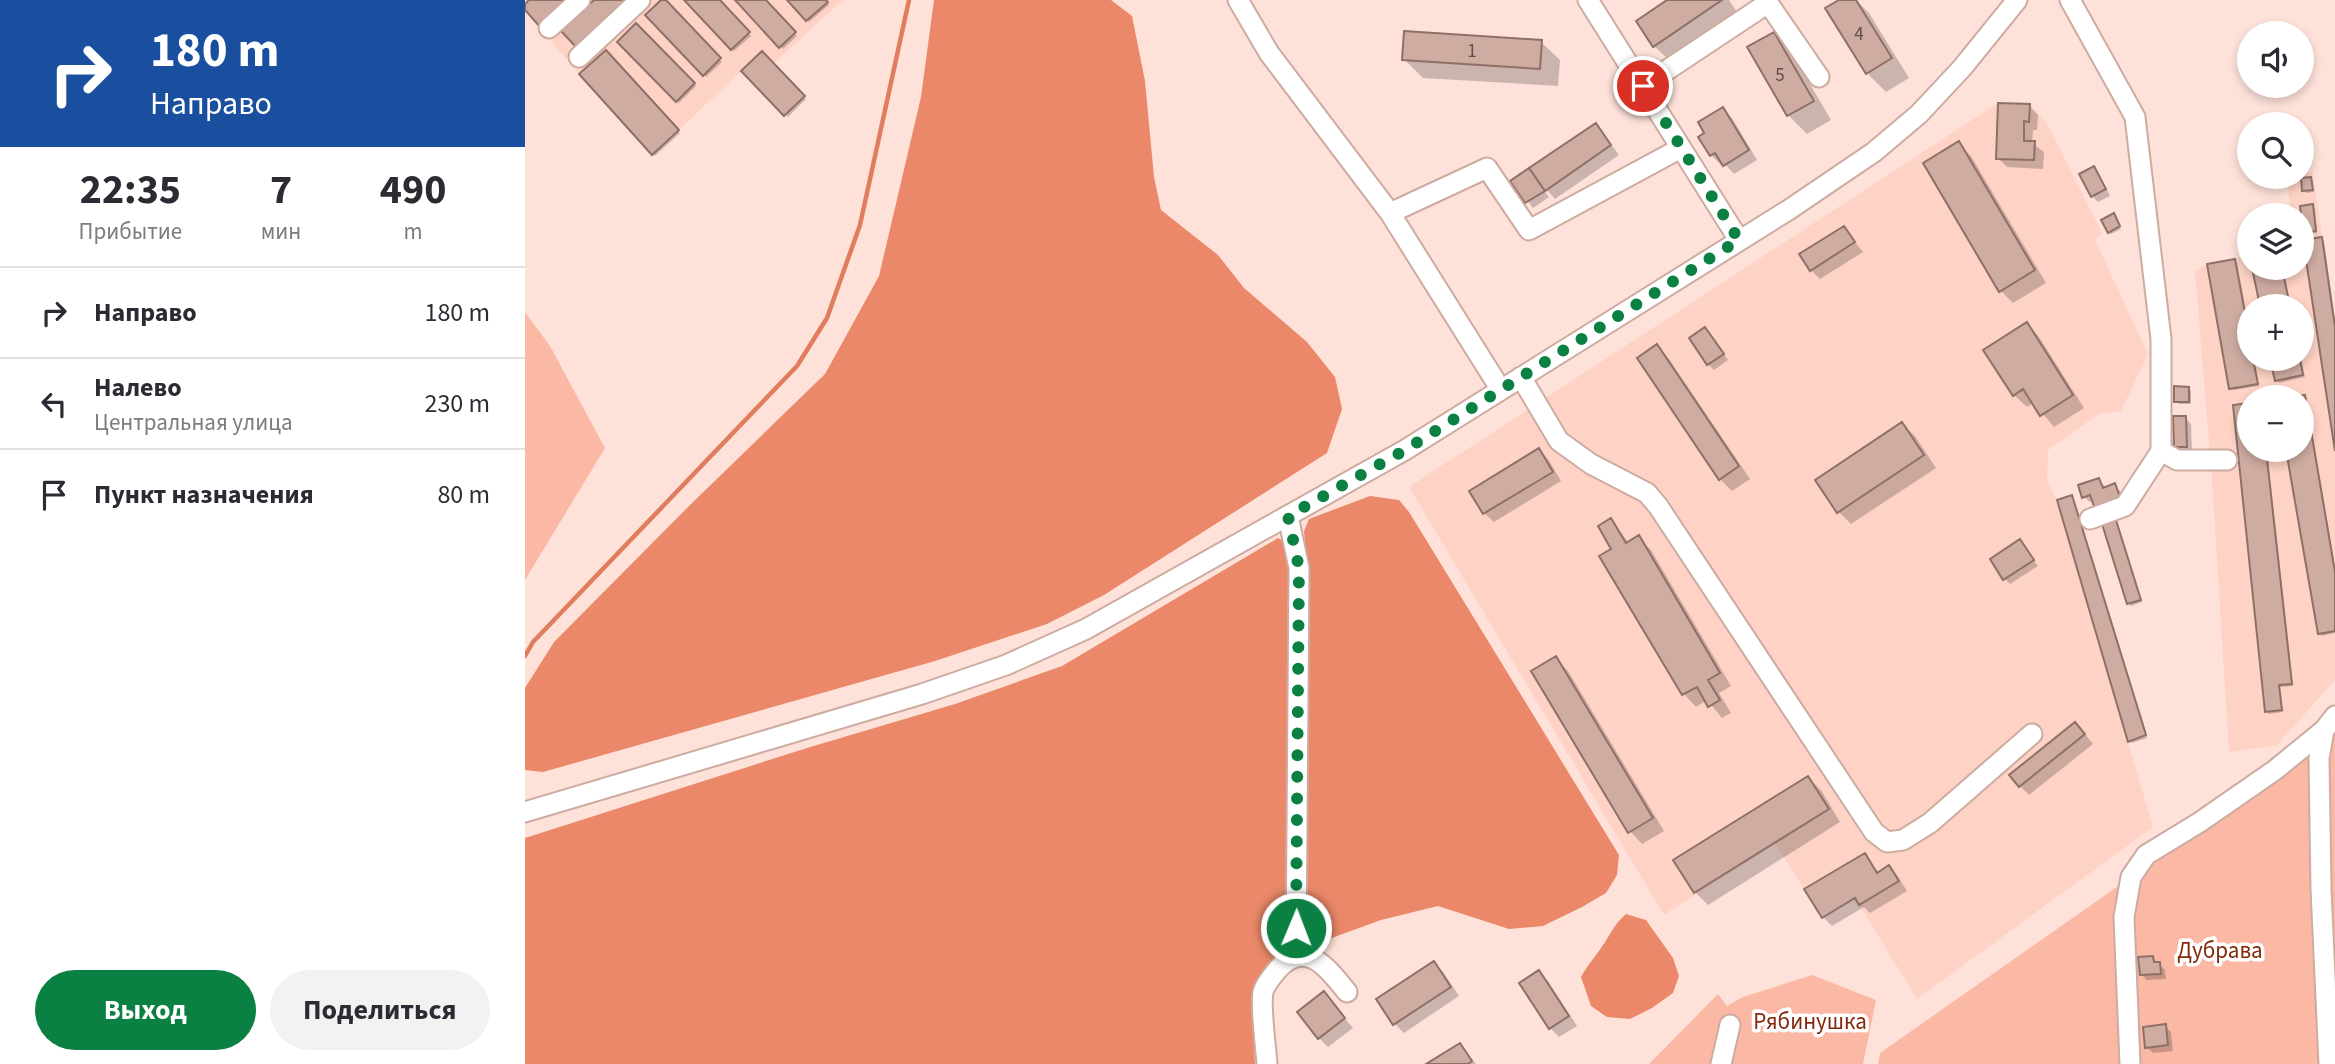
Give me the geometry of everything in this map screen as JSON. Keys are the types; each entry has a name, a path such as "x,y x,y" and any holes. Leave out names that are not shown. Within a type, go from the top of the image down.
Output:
{"street":[{"path":"549,28 580,0"},
{"path":"579,57 641,0"},
{"path":"1238,0 1269,53 1390,214 1501,390"},
{"path":"1588,0 1739,240"},
{"path":"525,811 922,694 1006,665 1086,629 1405,450 1790,209 1874,152 1919,114 1962,68 2017,0"},
{"path":"2070,0 2135,117 2161,339 2161,452 2125,506 2090,519"},
{"path":"1643,86 1767,1 1819,77"},
{"path":"1390,214 1487,168 1529,230 1681,148"},
{"path":"1521,377 1559,441 1591,464 1647,493 1658,506 1874,832 1887,842 1903,840 1930,823 2032,734"},
{"path":"2161,452 2177,460 2227,460"},
{"path":"1288,516 1299,568 1296,956"},
{"path":"2130,1064 2125,917 2131,877 2146,855 2200,822 2275,770 2330,723"},
{"path":"2329,1064 2321,889 2319,758 2330,723"},
{"path":"1267,1064 1263,992 1278,968 1296,956 1311,958 1324,964 1347,992"},
{"path":"1721,1064 1730,1025"}],"shaded area":[{"path":"529,0 843,0 774,63 805,96 784,116 741,71 679,130 579,74 525,10 525,4"},
{"path":"934,0 1111,0 1132,16 1145,81 1154,177 1161,210 1218,255 1244,288 1307,342 1335,377 1342,409 1327,453 1104,595 1047,624 935,661 543,772 525,770 525,688 554,642 825,374 879,276 921,97"},
{"path":"1998,103 2030,104 2048,125 2102,233 2095,240 2148,354 2121,411 2099,414 2048,450 2047,480 2057,500 2153,827 1917,999 1855,898 1822,918 1775,843 1664,915 1409,487"},
{"path":"2314,179 2335,327 2335,680 2277,745 2229,752 2212,479 2195,271 2207,264 2237,258 2237,280 2314,280 2314,203 2290,203 2288,189 2314,189"},
{"path":"1370,496 1399,500 1409,512 1619,855 1617,875 1606,893 1543,926 1509,929 1438,906 1381,920 1329,939 1317,939 1305,931 1307,566 1304,531 1309,519"},
{"path":"1278,538 1289,544 1295,569 1288,946 1264,972 1254,999 1255,1064 525,1064 525,838 955,704 1062,666"},
{"path":"1626,914 1646,920 1673,958 1679,976 1673,993 1630,1019 1607,1017 1591,1006 1581,977 1614,927"}],"green space":[{"path":"525,312 550,346 605,448 525,580"},
{"name":"Дубрава","path":"2335,716 2335,1064 1878,1064 1880,1053 2131,877"},
{"name":"Рябинушка","path":"1812,975 1876,1000 1863,1064 1649,1064 1718,994 1727,1006 1743,997"}],"building":[{"path":"529,0 571,0 541,28 525,10 525,4"},
{"path":"594,0 629,0 577,48 561,31"},
{"path":"661,0 666,0 721,58 703,76 645,15"},
{"path":"684,0 720,0 750,32 731,50"},
{"path":"735,0 766,0 796,32 779,48"},
{"path":"787,0 826,0 828,2 806,21"},
{"path":"1667,0 1722,0 1653,47 1636,21"},
{"path":"1839,0 1856,0 1892,58 1866,74 1825,8"},
{"path":"636,23 695,83 676,102 617,42"},
{"path":"1404,31 1542,40 1540,69 1402,60"},
{"path":"1774,32 1814,101 1787,116 1747,47"},
{"path":"606,50 679,130 652,155 579,74"},
{"path":"762,51 805,96 784,116 741,71"},
{"path":"1998,103 2030,104 2029,122 2024,121 2024,141 2035,141 2034,160 1996,159"},
{"path":"1723,107 1749,150 1723,166 1715,153 1710,156 1698,137 1704,133 1698,122"},
{"path":"1596,123 1611,145 1545,191 1529,168"},
{"path":"1959,141 2035,270 1999,292 1923,163"},
{"path":"2094,166 2106,189 2091,197 2079,174"},
{"path":"1529,168 1545,191 1525,203 1510,181"},
{"path":"2114,213 2120,226 2108,233 2101,220"},
{"path":"1844,226 1855,242 1810,271 1799,254"},
{"path":"2322,237 2335,327 2335,451 2314,313 2314,294 2311,294 2309,280 2314,280 2314,238"},
{"path":"2235,259 2242,294 2237,294 2237,371 2255,371 2258,384 2237,385 2237,388 2229,389 2207,264"},
{"path":"2255,280 2285,280 2287,294 2257,294"},
{"path":"2027,322 2073,395 2040,416 2023,389 2013,396 1983,350"},
{"path":"1705,327 1724,354 1707,365 1689,338"},
{"path":"1657,344 1739,466 1719,480 1637,358"},
{"path":"2273,371 2302,371 2303,375 2275,381"},
{"path":"2174,386 2189,387 2189,402 2174,402"},
{"path":"2237,404 2237,443 2233,405"},
{"path":"2173,416 2186,416 2187,447 2174,447"},
{"path":"1902,422 1924,455 1837,513 1815,480"},
{"path":"1539,448 1553,472 1483,514 1469,491"},
{"path":"2314,448 2335,572 2335,631 2318,634 2288,462 2314,462"},
{"path":"2239,462 2267,462 2292,684 2279,685 2282,710 2265,712"},
{"path":"2099,478 2103,488 2115,483 2121,500 2095,509 2090,495 2082,498 2078,485"},
{"path":"2072,495 2146,735 2128,742 2057,500"},
{"path":"1611,518 1626,543 1639,535 1720,673 1708,680 1720,700 1708,707 1697,687 1682,695 1599,556 1611,549 1598,526"},
{"path":"2116,520 2141,600 2127,604 2102,524"},
{"path":"2020,539 2034,560 2003,580 1990,559"},
{"path":"1556,656 1653,818 1628,833 1531,671"},
{"path":"2075,722 2085,734 2019,787 2009,775"},
{"path":"1808,776 1829,809 1694,893 1673,860"},
{"path":"1865,853 1877,873 1889,865 1899,881 1859,905 1855,898 1822,918 1804,889"},
{"path":"2153,956 2154,962 2160,962 2161,974 2140,975 2138,957"},
{"path":"1434,961 1451,987 1393,1025 1376,999"},
{"path":"1539,970 1569,1016 1549,1029 1519,983"},
{"path":"1324,991 1345,1018 1318,1039 1297,1012"},
{"path":"2166,1024 2168,1045 2145,1048 2143,1027"},
{"path":"1460,1043 1472,1061 1468,1064 1426,1064"}],"waterway":[{"path":"525,656 533,642 797,366 827,318 860,225 909,0"}],"route":[{"path":"1296,928 1299,568 1288,516 1405,450 1739,240 1643,86"}]}
